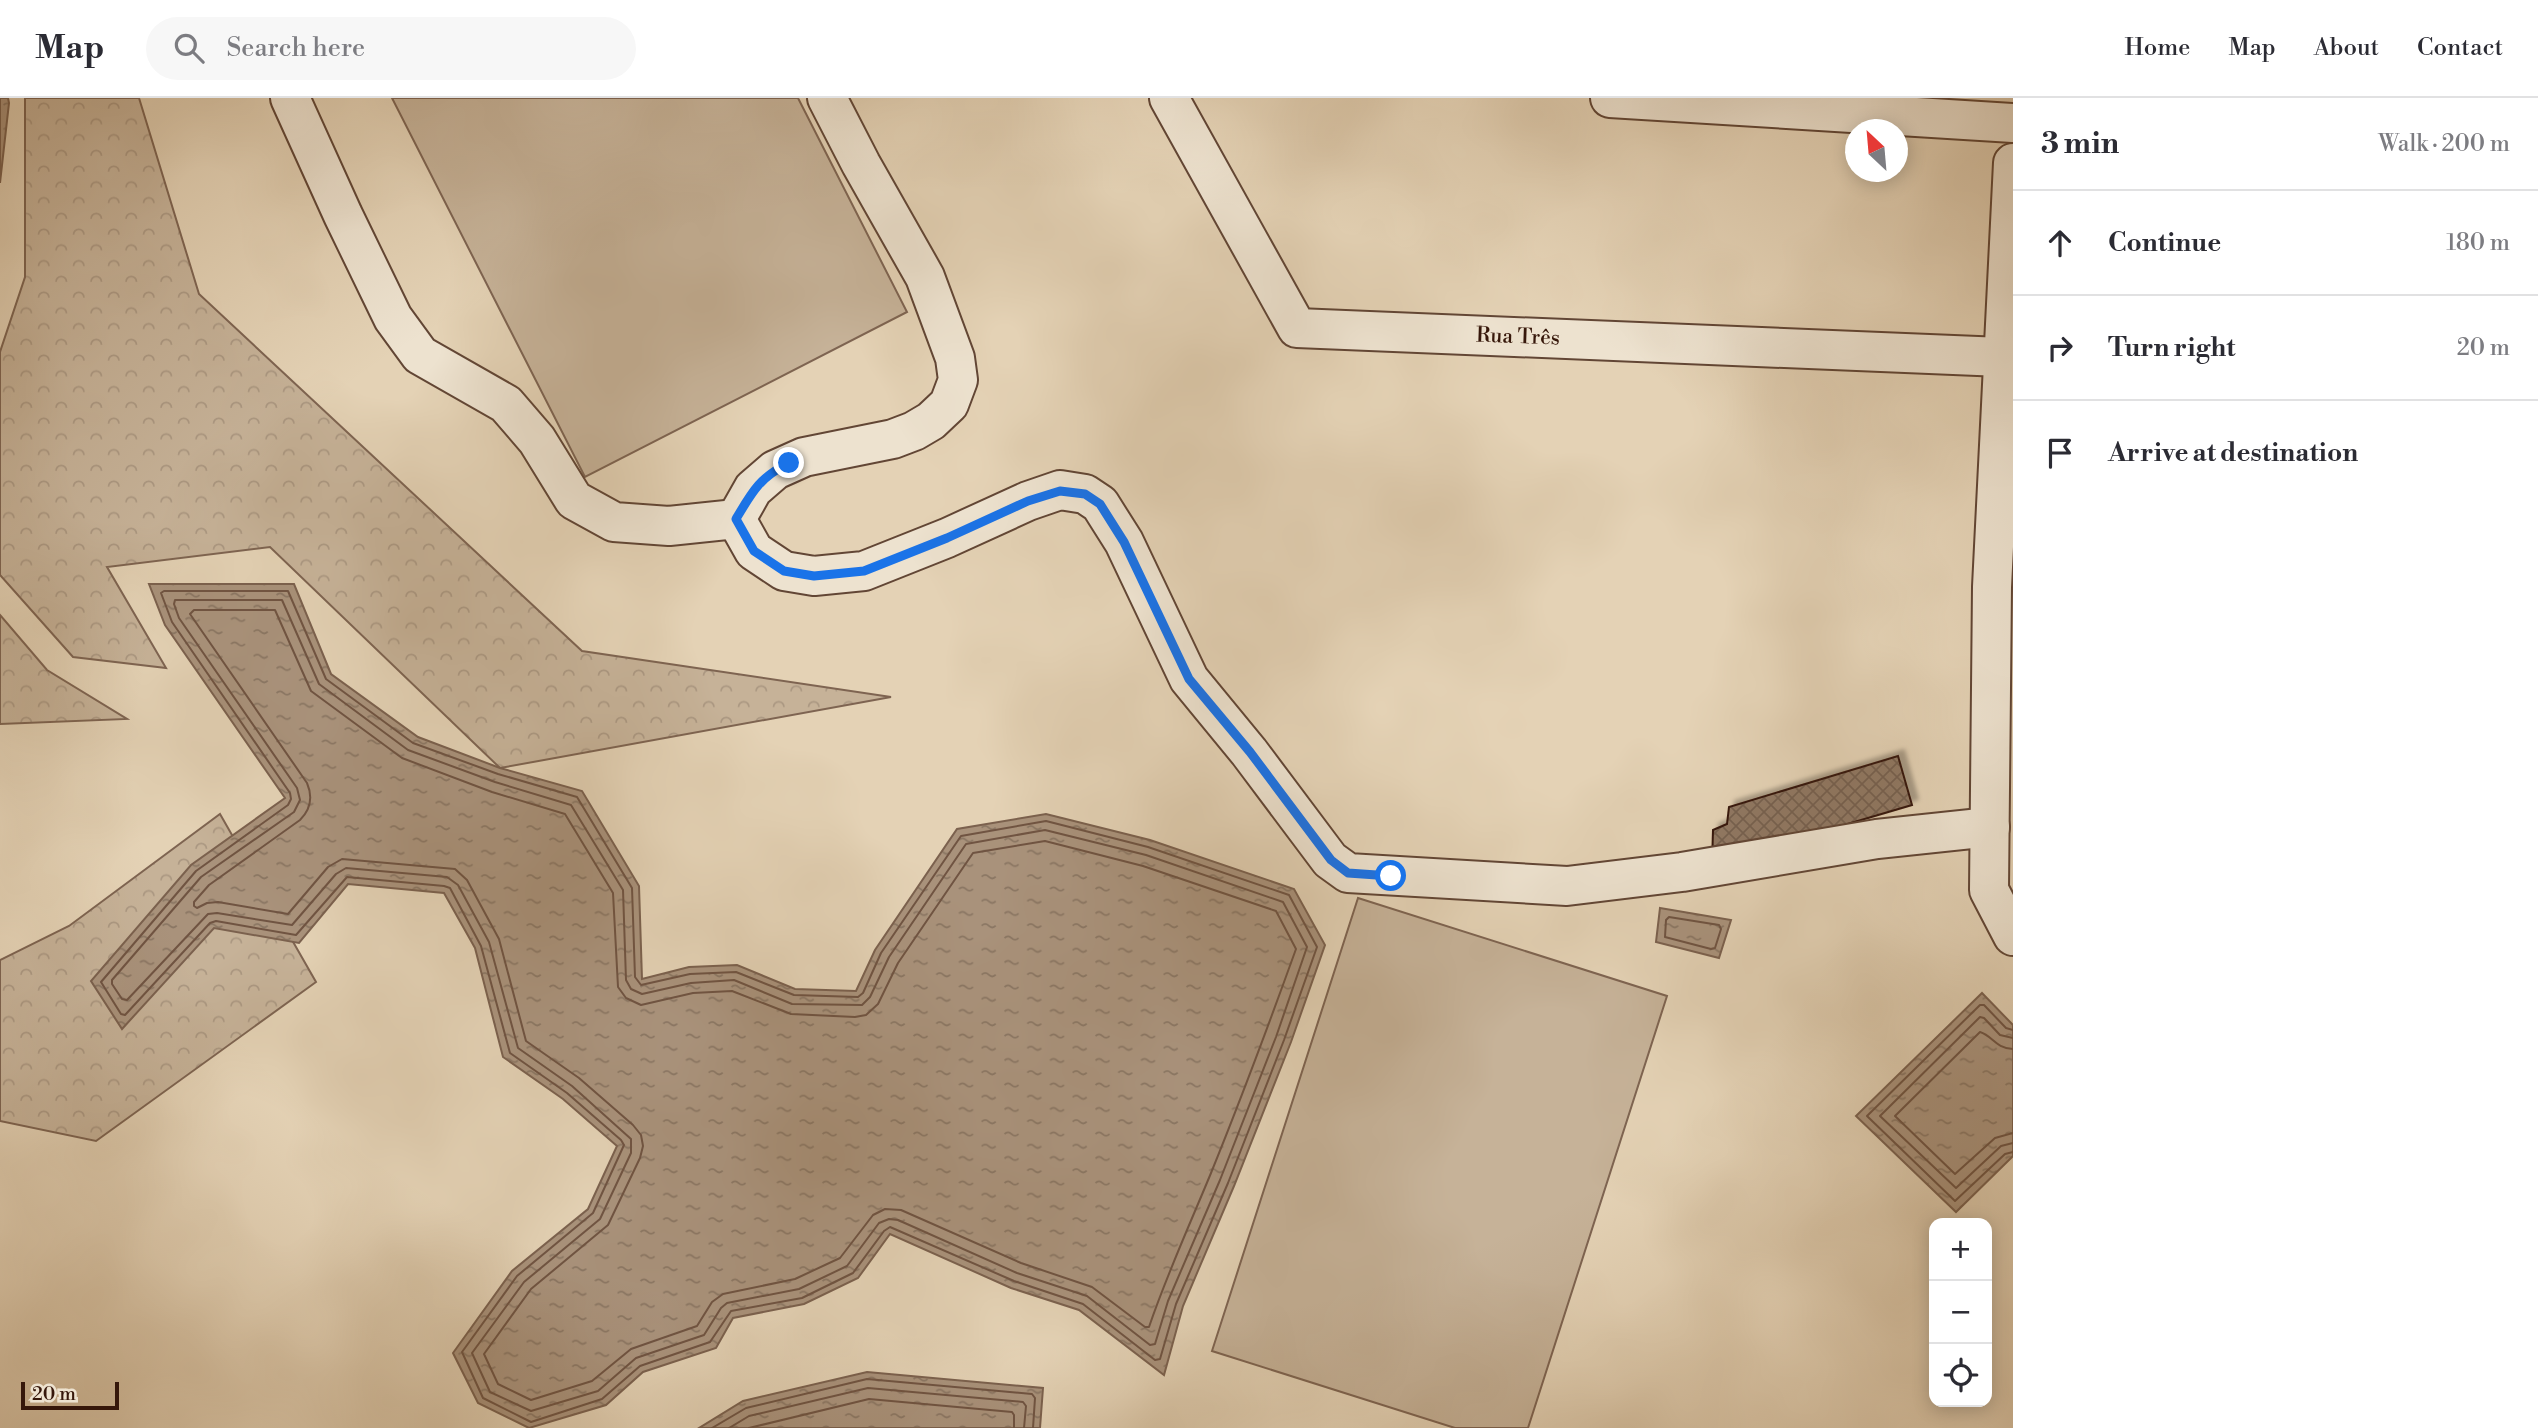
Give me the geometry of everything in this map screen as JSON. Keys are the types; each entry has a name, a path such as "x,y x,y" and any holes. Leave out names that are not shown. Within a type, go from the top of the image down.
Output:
{"street":[{"path":"290,98 342,215 393,318 420,355 506,404 537,440 574,500 614,523 668,526 736,519"},
{"path":"736,519 753,489 775,470 804,457 893,439 914,432 949,404 958,380 956,358 925,277 827,98"},
{"name":"Rua Três","path":"1169,98 1297,328 2002,357"},
{"path":"1610,98 2013,123"},
{"path":"2013,163 1992,587 1989,890 2013,936"},
{"path":"736,519 754,551 784,571 814,576 864,571 947,538 1028,501 1060,491 1085,494 1100,504 1124,542 1189,679 1250,752 1331,860 1348,873 1567,886 1694,870 1877,839 1990,827"}],"green space":[{"path":"25,98 139,98 199,294 582,651 891,697 500,768 270,547 107,567 166,668 73,657 0,575 0,352 25,277"},
{"path":"392,98 798,98 907,312 585,477"},
{"path":"0,615 47,670 127,719 0,724"},
{"path":"220,814 316,982 96,1141 0,1121 0,960 69,926"},
{"path":"1358,898 1667,996 1528,1428 1455,1428 1212,1351"}],"water":[{"path":"0,98 8,98 9,103 0,183"},
{"path":"149,584 294,584 331,674 418,737 500,768 582,791 639,886 642,979 689,967 737,965 795,989 856,991 875,950 957,829 1046,814 1150,840 1294,889 1325,945 1291,1042 1183,1306 1164,1375 1079,1310 1011,1288 890,1234 858,1278 804,1304 733,1318 716,1348 643,1372 606,1405 529,1428 478,1403 453,1353 512,1271 588,1209 617,1146 563,1099 503,1057 475,948 444,893 348,884 299,943 214,928 122,1029 91,981 191,865 285,798 165,625"},
{"path":"1660,908 1731,920 1719,958 1656,942"},
{"path":"1982,993 2013,1025 2013,1156 1956,1212 1856,1116"},
{"path":"867,1372 1043,1388 1040,1428 699,1428 743,1401"}],"building":[{"path":"1898,756 1912,805 1712,864 1713,830 1727,824 1729,807"}],"route":[{"path":"789,463 775,470 753,489 736,519 754,551 784,571 814,576 864,571 947,538 1028,501 1060,491 1085,494 1100,504 1124,542 1189,679 1250,752 1331,860 1348,873 1391,876"}]}
